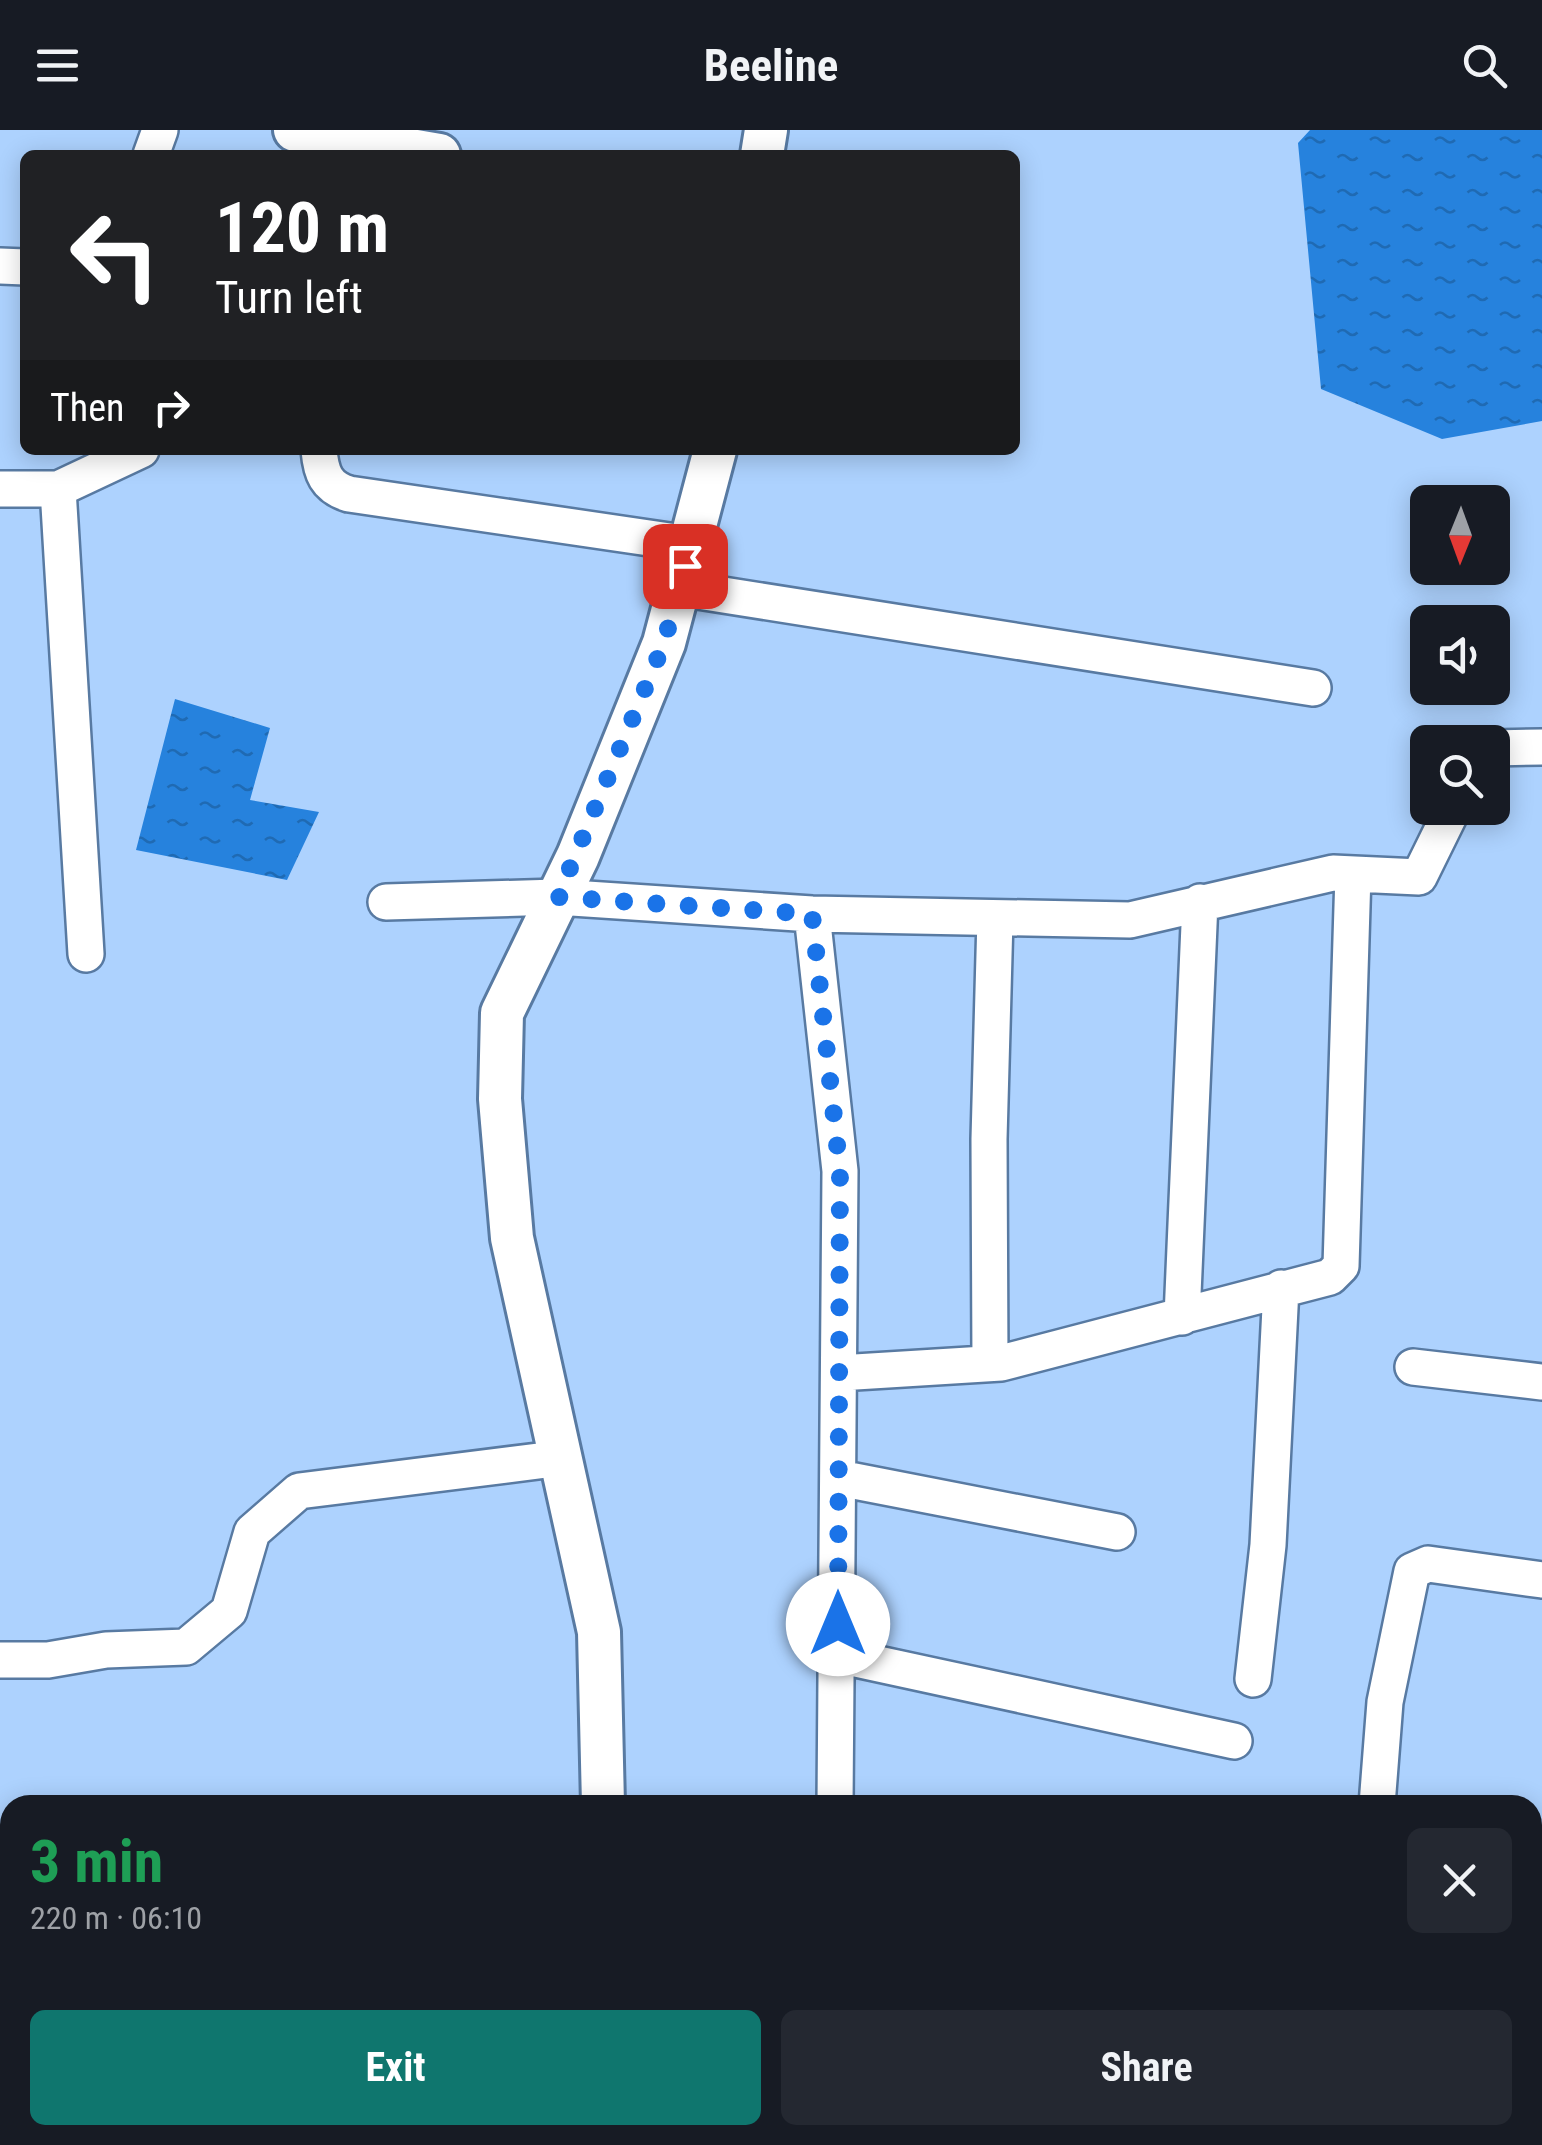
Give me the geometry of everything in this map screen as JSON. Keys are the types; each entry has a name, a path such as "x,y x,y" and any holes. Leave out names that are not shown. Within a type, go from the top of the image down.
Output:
{"street":[{"path":"309,140 396,150"},
{"path":"0,489 58,489 130,455"},
{"path":"318,455 320,472 334,490 349,494 690,544"},
{"path":"604,1795 599,1632 512,1238 500,1099 502,1013 558,897 664,643 714,455"},
{"path":"58,489 86,954"},
{"path":"679,588 1313,688"},
{"path":"1510,748 1542,748"},
{"path":"386,902 558,897 812,914 1130,920 1333,874 1419,877 1445,825"},
{"path":"839,1373 990,1363 1182,1317 1330,1276 1342,1266 1346,1245 1344,1118 1353,874"},
{"path":"1182,1317 1200,902"},
{"path":"812,914 840,1172 835,1795"},
{"path":"990,1363 988,1139 995,918"},
{"path":"1252,1679 1268,1545 1281,1288"},
{"path":"1413,1367 1542,1382"},
{"path":"0,1660 186,1646 230,1611 252,1532 299,1491 562,1458"},
{"path":"838,1478 1117,1532"},
{"path":"1379,1795 1385,1702 1412,1571 1428,1564 1542,1580"},
{"path":"837,1654 1234,1742"}],"water":[{"path":"1310,130 1542,130 1542,421 1442,439 1321,389 1298,143"},
{"path":"175,699 270,728 250,800 319,812 287,880 136,850"}],"route":[{"path":"685,566 664,643 558,897 812,914 840,1172 838,1624"}]}
